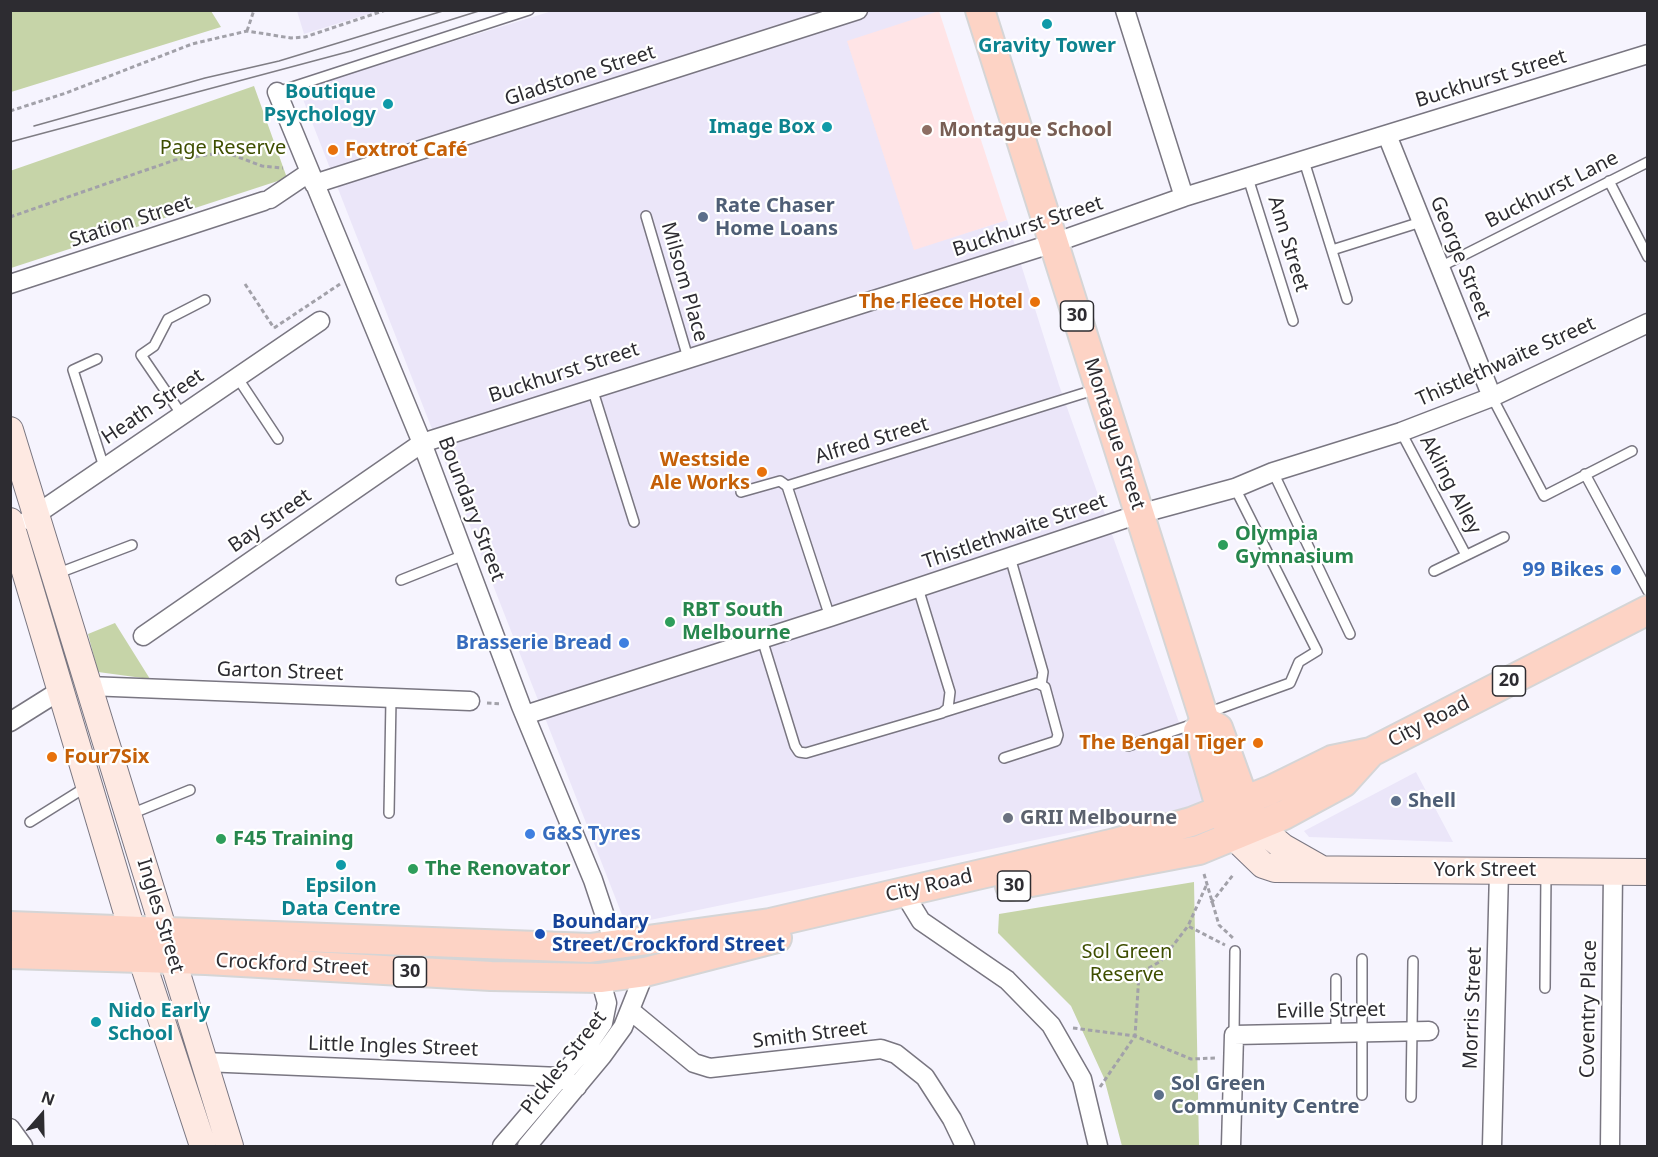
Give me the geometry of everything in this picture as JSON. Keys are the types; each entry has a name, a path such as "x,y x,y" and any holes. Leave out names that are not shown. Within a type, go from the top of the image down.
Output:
{"main road":[{"name":"Montague Street","path":"980,10 1204,718 1197,731 1246,832"},
{"name":"City Road","path":"645,972 1191,822 1271,790 1332,760 1371,752 1647,610"},
{"name":"City Road","path":"615,946 1161,859 1199,850 1246,832 1343,783 1371,752"},
{"name":"Crockford Street","path":"10,926 133,933 169,947 333,968 491,976 600,978 645,972"},
{"name":"Crockford Street","path":"10,954 142,960 169,947 336,940 492,946 615,946"},
{"path":"333,968 336,940"},
{"path":"491,976 492,946"},
{"path":"600,978 616,958 615,946"}],"street":[{"name":"Gladstone Street","path":"310,172 858,10"},
{"path":"1125,10 1184,197"},
{"name":"Buckhurst Street","path":"422,443 1054,243 1184,197 1647,54"},
{"name":"Boundary Street","path":"277,92 351,277 422,443 523,710 593,880 615,946"},
{"name":"George Street","path":"1387,135 1492,397"},
{"name":"Station Street","path":"10,284 267,200 310,172"},
{"name":"Heath Street","path":"11,526 36,514 320,321"},
{"name":"Thistlethwaite Street","path":"523,710 762,639 1139,514 1235,488 1273,472 1401,432 1492,397 1647,323"},
{"name":"Ingles Street","path":"10,430 230,1146"},
{"name":"Bay Street","path":"143,636 422,443"},
{"name":"Ingles Street","path":"11,526 133,933 203,1146"},
{"path":"10,722 61,690 88,686"},
{"name":"Garton Street","path":"88,686 470,702"},
{"name":"York Street","path":"1246,832 1263,865 1295,870 1647,872"},
{"name":"Morris Street","path":"1492,1146 1499,871"},
{"name":"Coventry Place","path":"1610,1146 1613,871"},
{"path":"907,900 921,921 1006,980 1051,1025 1082,1079 1098,1146"},
{"name":"Pickles Street","path":"527,1146 602,1056 631,1011 645,972"},
{"name":"Pickles Street","path":"501,1146 588,1045 605,1019 607,1003 600,978"},
{"name":"Smith Street","path":"631,1011 694,1063 710,1068 888,1051 902,1057 925,1077 952,1119 965,1146"},
{"name":"Eville Street","path":"1234,1035 1421,1032"},
{"path":"1231,1146 1234,1035"},
{"name":"Little Ingles Street","path":"204,1062 560,1077 577,1087"},
{"path":"10,1128 23,1146"}],"lane":[{"path":"277,92 529,10"},
{"path":"1304,161 1347,299"},
{"name":"Buckhurst Lane","path":"1440,267 1647,162"},
{"name":"Ann Street","path":"1248,178 1293,321"},
{"path":"1609,181 1647,257"},
{"name":"Milsom Place","path":"646,216 688,358"},
{"path":"1332,250 1421,222"},
{"path":"182,415 141,355 154,346 168,319 205,300"},
{"path":"97,359 73,370 104,467"},
{"path":"237,377 278,439"},
{"path":"592,388 634,522"},
{"name":"Alfred Street","path":"741,492 780,481 787,486 1100,389"},
{"path":"1492,397 1544,496 1632,451"},
{"name":"Akling Alley","path":"1401,432 1466,555"},
{"path":"1273,472 1350,634"},
{"path":"1585,474 1647,591"},
{"path":"787,486 830,617"},
{"path":"1128,746 1290,683 1299,662 1317,651 1235,488"},
{"path":"1434,571 1504,537"},
{"path":"54,574 132,545"},
{"path":"401,580 464,555"},
{"path":"1010,557 1043,672 1041,685"},
{"path":"918,588 950,692 948,708 942,713"},
{"path":"762,639 795,746 799,752 806,753 1037,683 1045,687 1058,735 1056,741 1004,758"},
{"path":"389,813 390,699"},
{"path":"30,822 89,785"},
{"path":"128,815 190,790"},
{"path":"1545,988 1546,871"},
{"path":"1234,1035 1235,945"},
{"path":"1362,959 1362,1095"},
{"path":"1411,1097 1421,1032 1413,961"},
{"path":"1336,979 1336,1033"}],"path":[{"path":"247,31 254,10"},
{"path":"10,111 66,93 171,51 247,31 291,38 304,37 386,10"},
{"path":"10,217 175,160 225,152 262,166 310,172"},
{"path":"274,328 351,277"},
{"path":"245,284 285,344"},
{"path":"470,702 523,710"},
{"path":"1204,874 1219,925 1235,945"},
{"path":"1211,903 1233,875"},
{"path":"1089,1104 1134,1036 1139,974 1161,961 1188,926 1206,886"},
{"path":"1188,926 1235,945"},
{"path":"1051,1025 1134,1036 1191,1059 1235,1057"}],"shaded area":[{"path":"297,10 378,11 304,34"},
{"path":"552,11 939,11 914,249 1007,220 1059,385 1208,804 626,925 299,89"},
{"name":"Montague School","path":"939,11 1007,220 914,250 847,41"},
{"name":"Shell","path":"1416,772 1453,842 1309,837 1304,831"}],"green space":[{"path":"11,10 211,11 221,27 11,92"},
{"name":"Page Reserve","path":"254,86 287,178 11,268 10,171"},
{"path":"115,623 150,679 98,672 88,634"},
{"name":"Sol Green Reserve","path":"1194,882 1199,1146 1122,1146 1104,1078 1071,1006 998,933 999,914"},
{"path":"351,952 477,959 476,962 350,955"},
{"path":"509,958 576,960 576,968 507,962"}],"tram line":[{"path":"34,126 205,78 279,61 446,10"},
{"path":"10,142 351,51 482,10"}],"place":[{"name":"Gravity Tower","path":"1047,24"},
{"name":"Boutique Psychology","path":"388,104"},
{"name":"Image Box","path":"827,127"},
{"name":"Montague School","path":"927,130"},
{"name":"Foxtrot Café","path":"333,150"},
{"name":"Rate Chaser Home Loans","path":"703,217"},
{"name":"The Fleece Hotel","path":"1035,302"},
{"name":"Westside Ale Works","path":"762,472"},
{"name":"Olympia Gymnasium","path":"1223,545"},
{"name":"99 Bikes","path":"1616,570"},
{"name":"RBT South Melbourne","path":"670,622"},
{"name":"Brasserie Bread","path":"624,643"},
{"name":"The Bengal Tiger","path":"1258,743"},
{"name":"Four7Six","path":"52,757"},
{"name":"Shell","path":"1396,801"},
{"name":"GRII Melbourne","path":"1008,818"},
{"name":"G&S Tyres","path":"530,834"},
{"name":"F45 Training","path":"221,839"},
{"name":"Epsilon Data Centre","path":"341,865"},
{"name":"The Renovator","path":"413,869"},
{"name":"Boundary Street/Crockford Street","path":"540,934"},
{"name":"Nido Early School","path":"96,1022"},
{"name":"Sol Green Community Centre","path":"1159,1095"}]}
